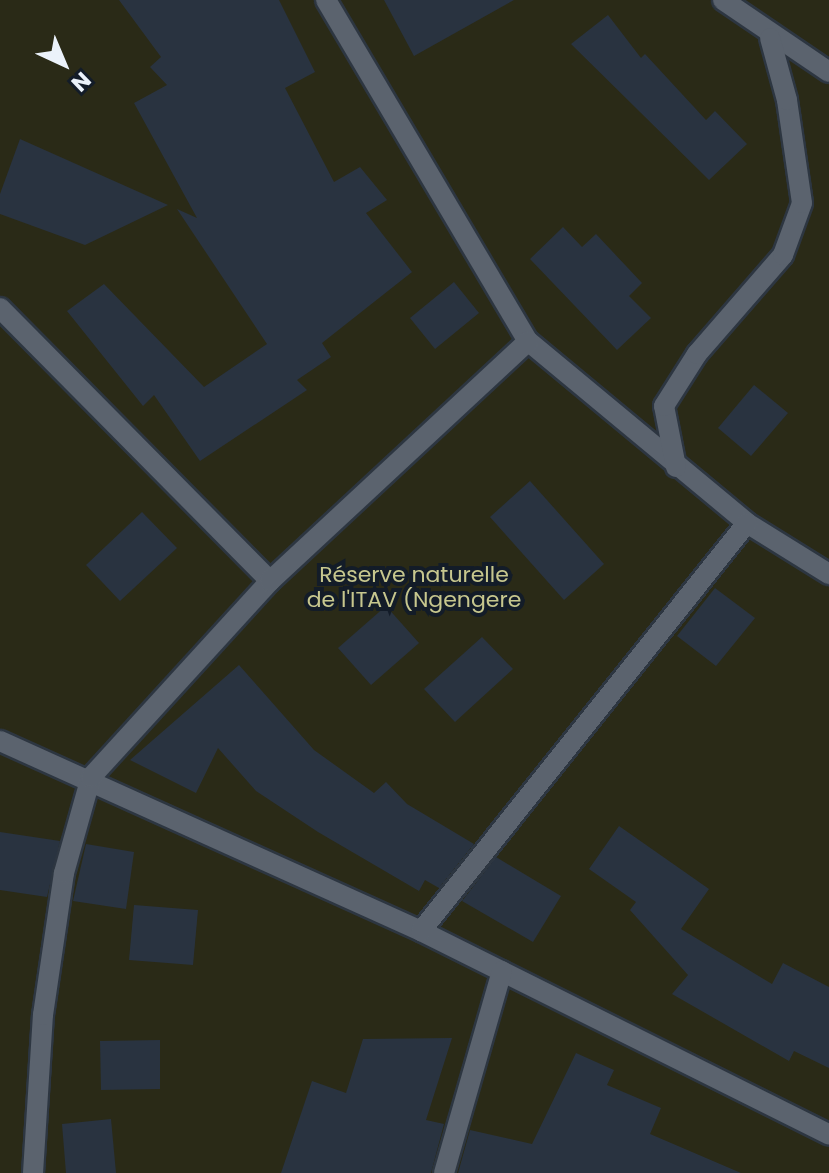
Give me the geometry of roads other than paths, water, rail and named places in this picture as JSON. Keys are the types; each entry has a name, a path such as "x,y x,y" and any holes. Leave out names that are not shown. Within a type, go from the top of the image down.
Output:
{"street":[{"path":"326,0 528,341 747,523 829,574"},
{"path":"723,0 770,38 829,72"},
{"path":"676,467 664,406 697,354 783,255 802,203 787,100 770,38"},
{"path":"0,308 270,581"},
{"path":"33,1173 43,1015 61,889 91,777 270,581 528,341"},
{"path":"421,931 747,523"},
{"path":"0,741 91,777 421,931 829,1134"},
{"path":"444,1173 502,971"}],"park label":[{"name":"Réserve naturelle de l'ITAV (Ngengere","path":"414,586"}]}
